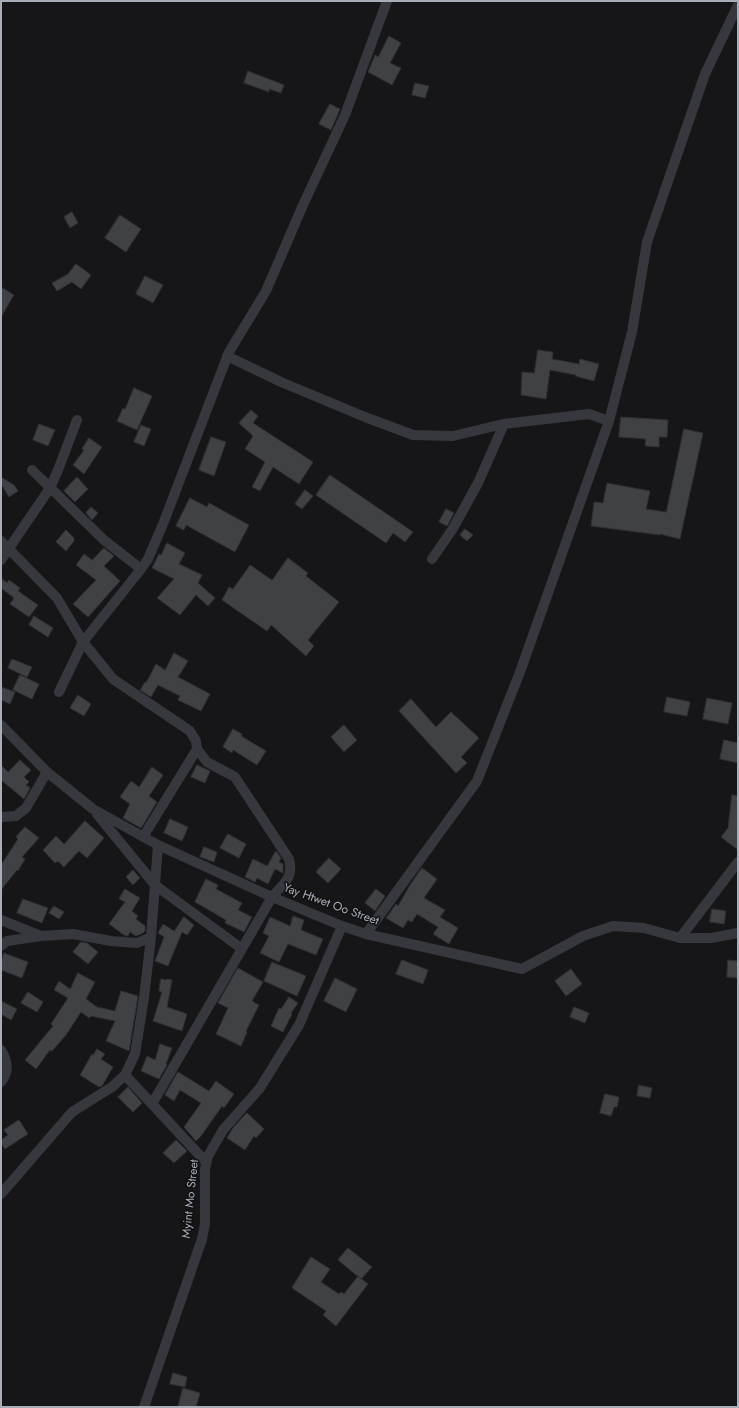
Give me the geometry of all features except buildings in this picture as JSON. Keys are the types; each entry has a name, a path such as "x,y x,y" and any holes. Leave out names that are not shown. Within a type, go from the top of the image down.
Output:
{"street":[{"path":"59,692 83,642 148,558 163,524 227,356 266,291 303,205 345,115 388,1"},
{"path":"366,934 476,781 520,672 610,421 632,332 647,242 704,74 738,5"},
{"path":"227,356 281,382 413,435 453,436 504,424 589,414 610,421"},
{"path":"1,560 5,545 50,488 77,420"},
{"path":"432,559 452,530 478,483 504,424"},
{"path":"32,470 104,540 141,569"},
{"path":"5,545 56,598 83,642 113,679 190,731 196,741 197,749 206,762 235,777 289,859 291,868 290,877 272,898 152,1104"},
{"name":"Yay Htwet Oo Street","path":"1,725 47,772 93,809 158,845 272,898 366,934 522,969 583,936 613,926 644,928 680,938 711,938 738,932"},
{"path":"143,837 197,749"},
{"path":"1,817 16,816 26,808 47,772"},
{"path":"93,809 155,886 242,949"},
{"path":"1,1194 72,1112 112,1088 125,1075 135,1054 144,998 151,938 158,845"},
{"path":"680,938 738,862"},
{"path":"1,920 41,936"},
{"name":"Myint Mo Street","path":"144,1407 202,1239 205,1224 204,1190 206,1162 223,1130 260,1088 299,1025 342,926"},
{"path":"1,946 7,942 41,936 73,934 111,941 137,943 151,938"},
{"path":"1,1050 7,1064 6,1076 1,1082"},
{"path":"125,1075 206,1162"}]}
